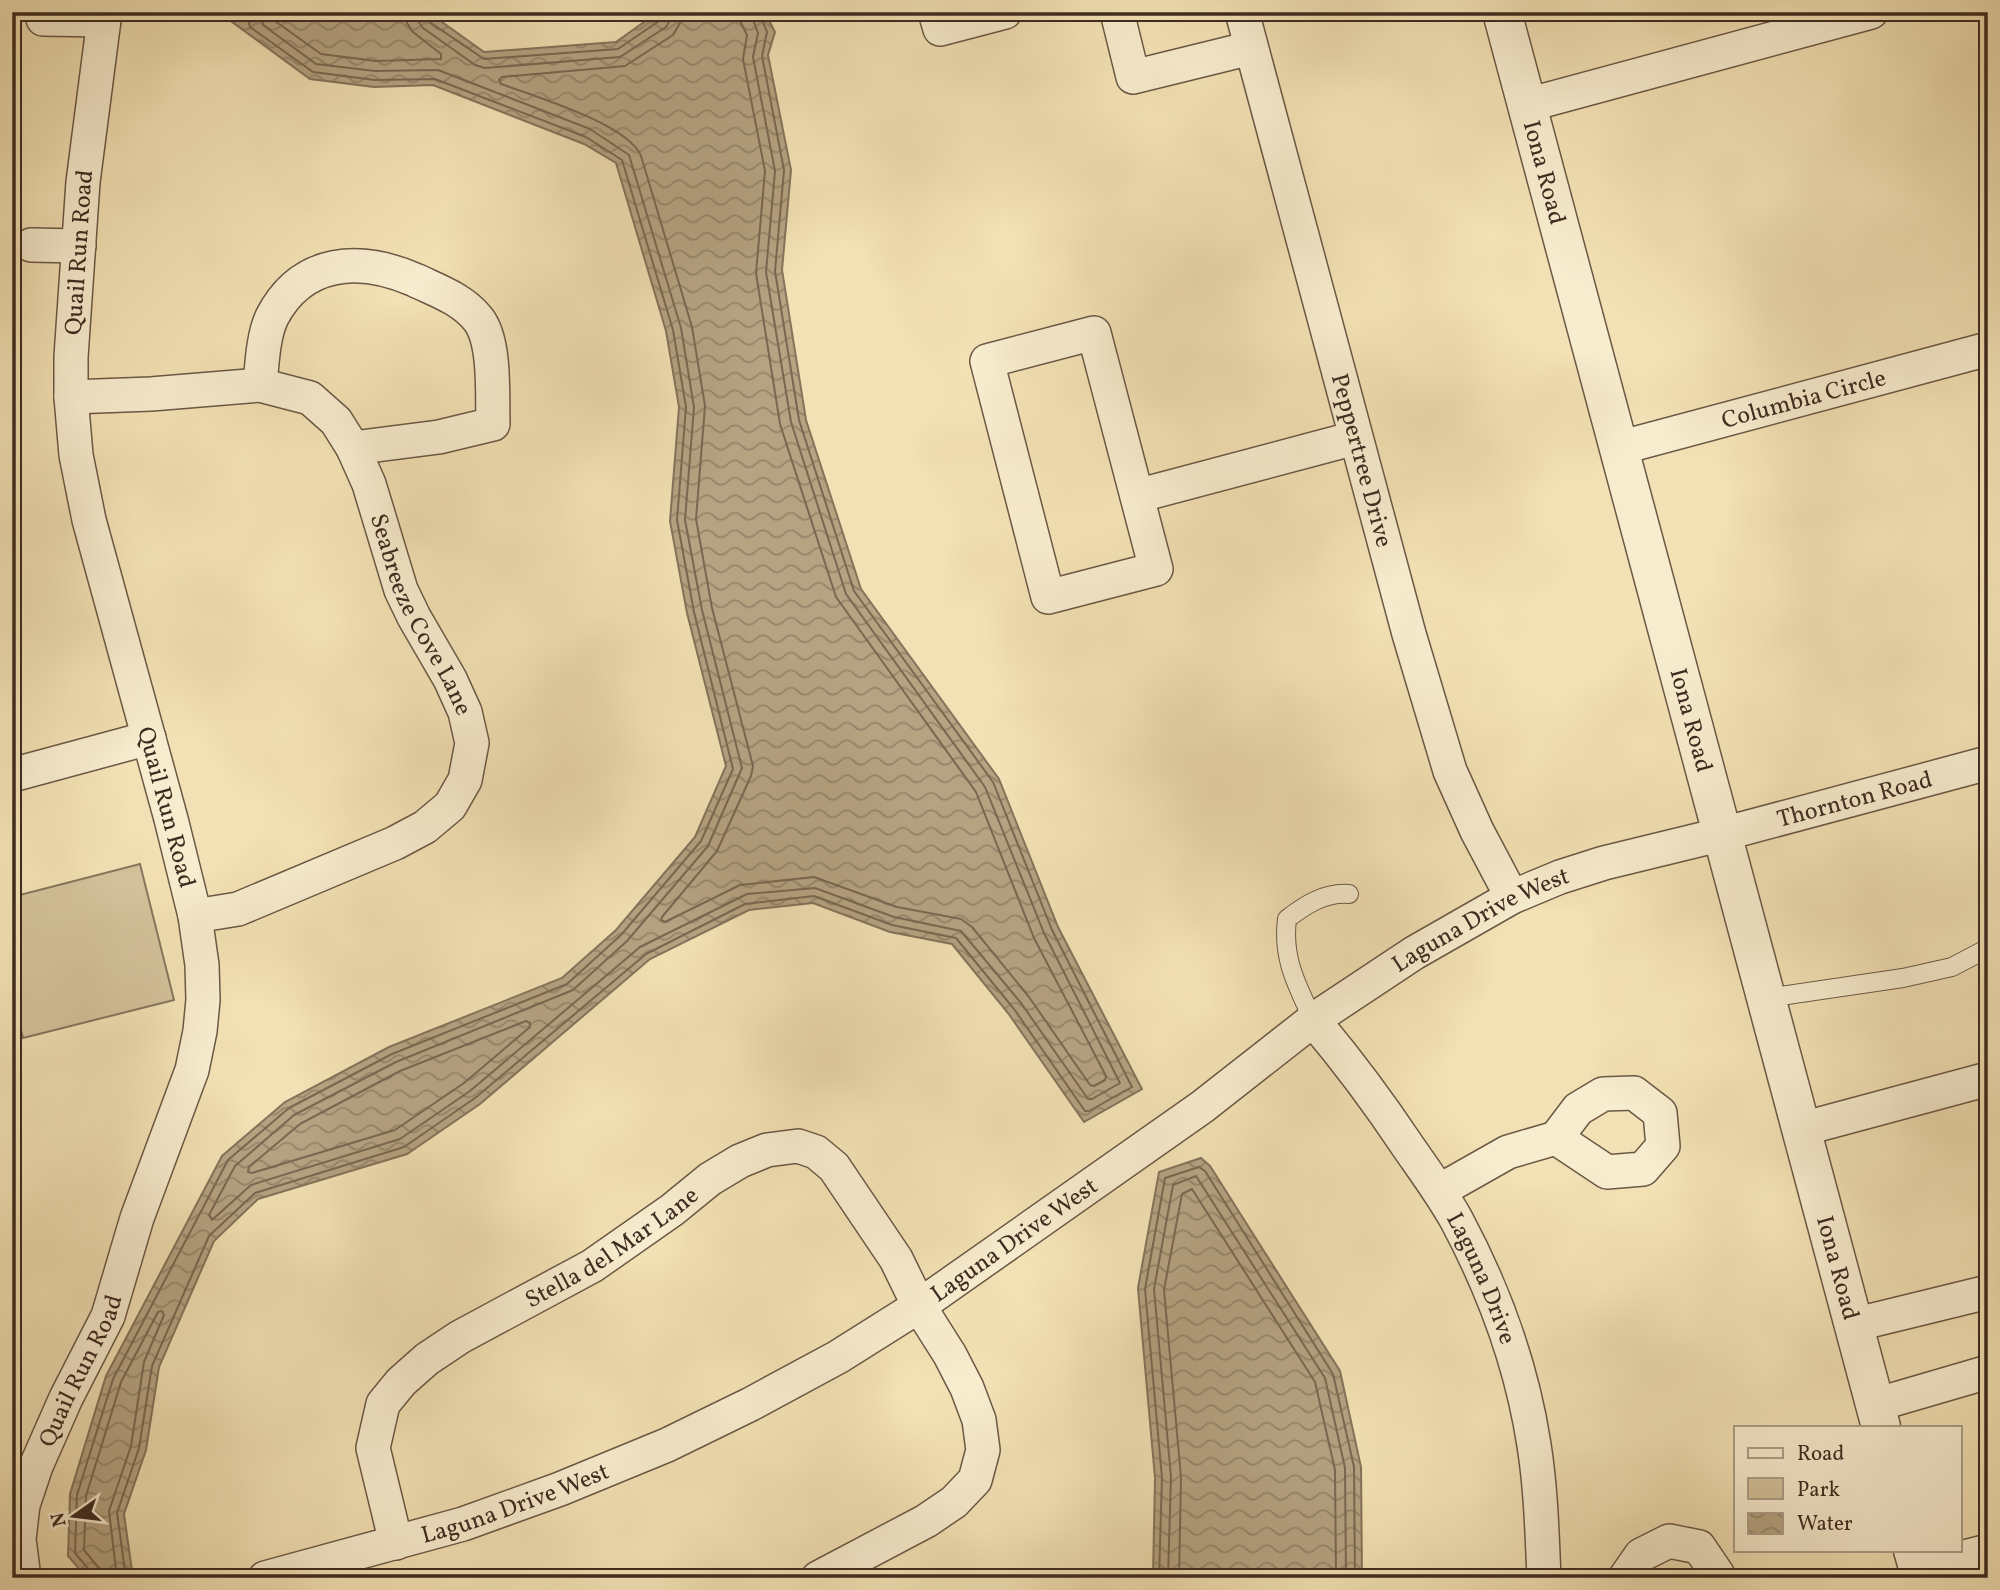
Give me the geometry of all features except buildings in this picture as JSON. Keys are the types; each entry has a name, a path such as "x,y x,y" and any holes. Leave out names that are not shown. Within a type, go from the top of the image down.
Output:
{"street":[{"path":"935,12 940,29 1005,12"},
{"path":"1117,12 1133,77 1251,48"},
{"name":"Peppertree Drive","path":"1242,12 1355,438 1450,771 1477,831 1512,897"},
{"name":"Iona Road","path":"1502,12 1878,1416"},
{"path":"1527,105 1871,12"},
{"path":"43,19 105,16"},
{"name":"Quail Run Road","path":"24,1578 19,1539 23,1505 36,1466 66,1398 108,1315 137,1218 192,1070 203,1000 202,965 195,916 81,487 71,397 71,357 83,182 105,16"},
{"path":"31,245 79,246"},
{"path":"260,385 271,319 292,287 321,270 354,265 393,271 456,299 480,321 491,356 493,424 439,437 353,448"},
{"path":"1094,333 1137,496 1156,569 1048,597 987,361 1094,333"},
{"name":"Columbia Circle","path":"1619,449 1988,349"},
{"name":"Seabreeze Cove Lane","path":"71,397 260,385 310,398 337,421 353,448 369,484 401,590 465,712 472,743 466,780 450,806 425,827 395,843 238,909 195,916"},
{"path":"1137,496 1355,438"},
{"path":"12,775 149,738"},
{"name":"Thornton Road","path":"1723,834 1988,763"},
{"name":"Laguna Drive West","path":"265,1578 463,1524 560,1489 667,1445 751,1404 838,1357 919,1306 1202,1107 1313,1020 1414,954 1512,897 1560,877 1604,863 1723,834"},
{"name":"Laguna Drive","path":"1313,1020 1359,1074 1439,1191 1456,1219 1494,1302 1525,1401 1534,1444 1542,1507 1544,1578"},
{"path":"1802,1129 1988,1079"},
{"path":"1439,1191 1508,1152 1556,1138"},
{"name":"Stella del Mar Lane","path":"396,1543 373,1448 383,1404 401,1382 427,1359 460,1337 592,1266 740,1161 767,1150 798,1146 816,1152 834,1167 896,1259 919,1306 967,1388 979,1420 983,1450 975,1480 954,1502 926,1521 818,1578"},
{"path":"1853,1325 1988,1292"},
{"path":"1878,1416 1988,1372"},
{"path":"1625,1578 1641,1555 1669,1541 1699,1547 1718,1575 1717,1578"},
{"path":"1918,1565 1988,1550"}],"lane":[{"path":"1313,1020 1292,974 1284,939 1287,919 1307,903 1339,893 1349,894"},
{"path":"1767,998 1903,978 1952,967 1988,948"}],"green space":[{"path":"140,864 174,1000 23,1038 12,995 12,897"}],"water":[{"path":"254,12 428,12 484,52 616,42 658,12 765,12 775,32 768,55 791,170 782,270 806,420 861,589 999,779 1058,927 1142,1089 1084,1122 1008,1013 952,944 890,932 813,903 749,910 650,959 480,1104 407,1154 258,1199 214,1241 159,1367 146,1450 124,1514 133,1578 87,1578 68,1556 70,1494 106,1376 222,1156 285,1102 389,1047 562,978 616,930 695,837 726,766 687,613 670,521 679,407 666,331 616,163 584,144 433,85 374,87 310,79 232,22"},
{"path":"1201,1158 1210,1166 1340,1371 1361,1467 1362,1578 1151,1578 1155,1478 1138,1288 1159,1172"}]}
